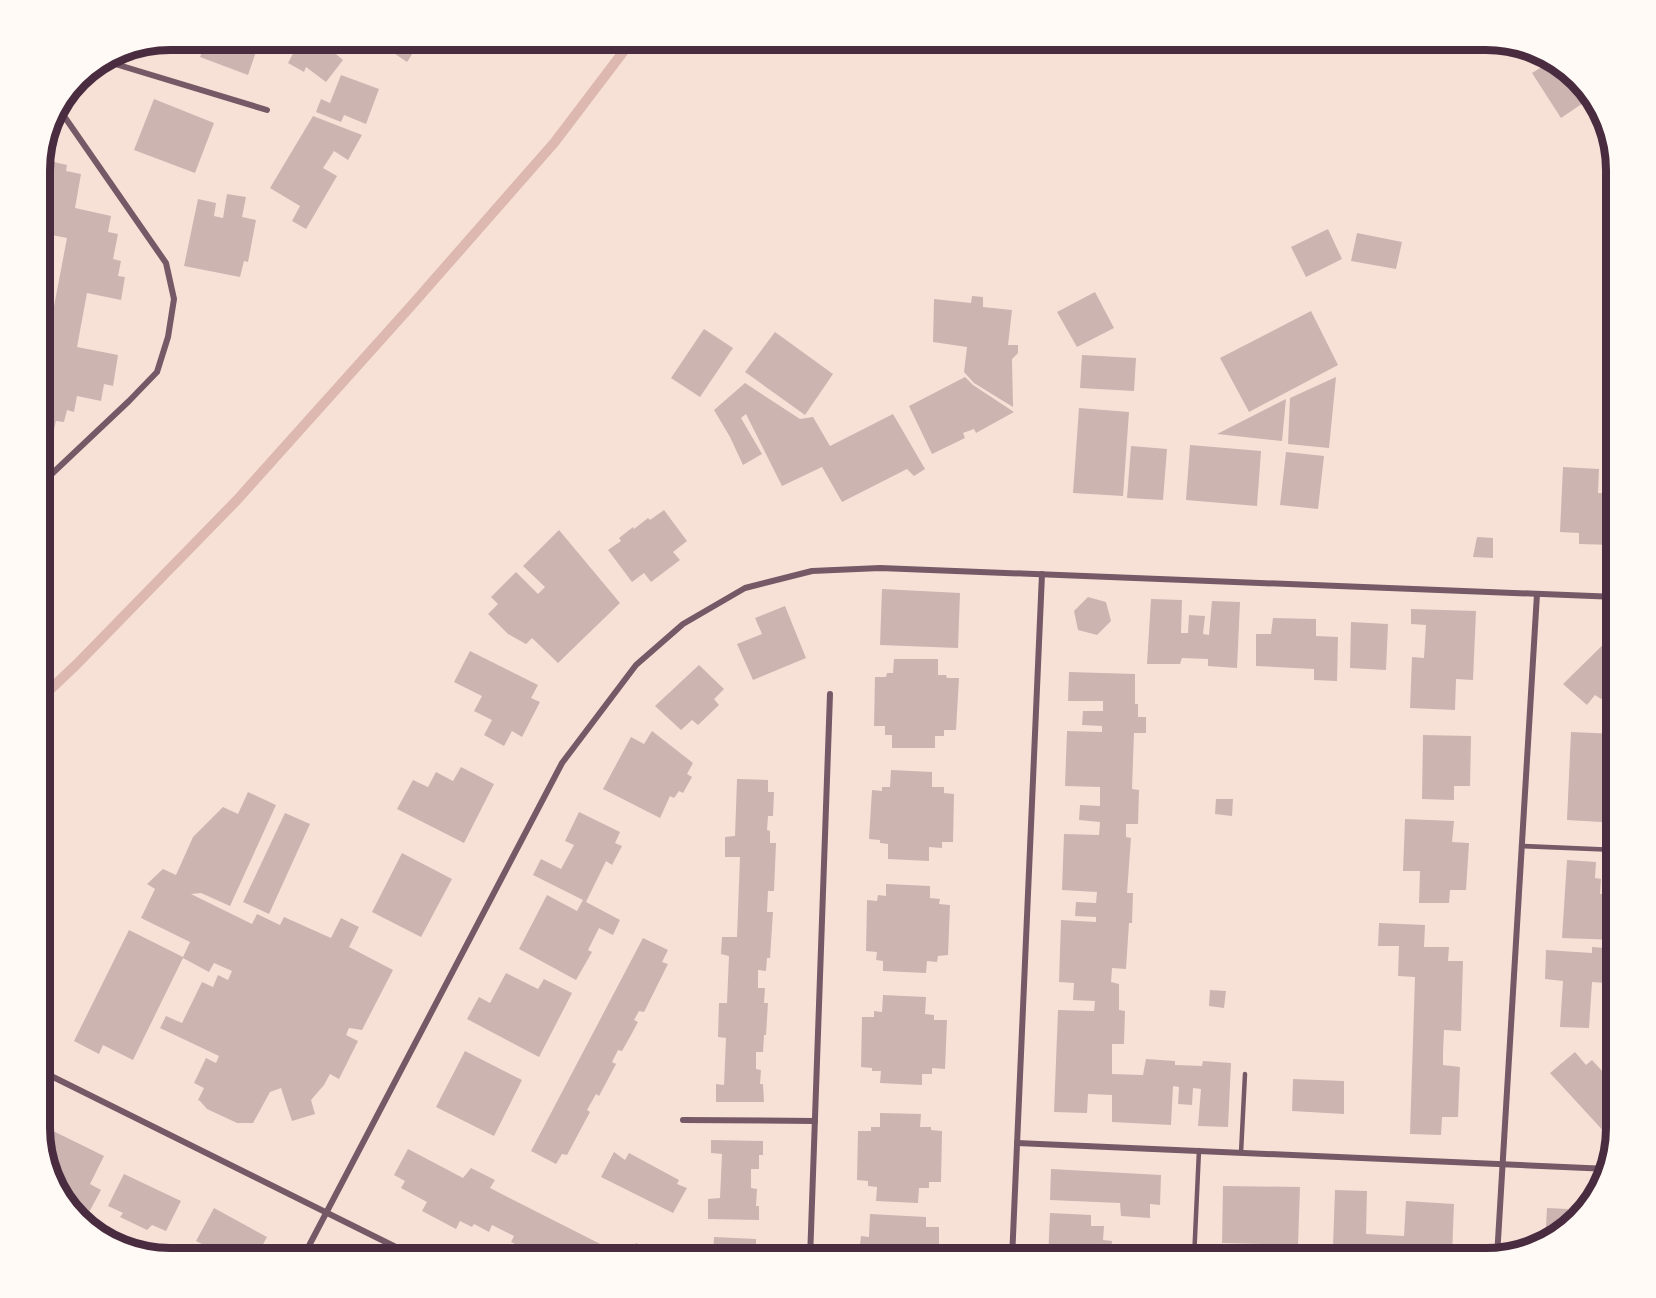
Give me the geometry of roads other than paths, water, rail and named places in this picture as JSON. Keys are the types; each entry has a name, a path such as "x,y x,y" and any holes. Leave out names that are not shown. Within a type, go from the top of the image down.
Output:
{"street":[{"path":"113,63 267,110"},
{"path":"50,476 157,372 168,337 174,299 166,263 63,114"},
{"path":"308,1248 562,763 636,665 683,624 745,588 812,572 880,568 1606,597"},
{"path":"1012,1248 1042,574"},
{"path":"1498,1247 1537,594"},
{"path":"810,1248 830,693"},
{"path":"50,1075 398,1248"},
{"path":"683,1120 815,1121"},
{"path":"1017,1143 1599,1169"}],"lane":[{"path":"1521,846 1606,850"},
{"path":"1241,1153 1245,1074"},
{"path":"1195,1248 1199,1150"}],"waterway":[{"path":"50,690 237,500 554,143 625,50"}]}
